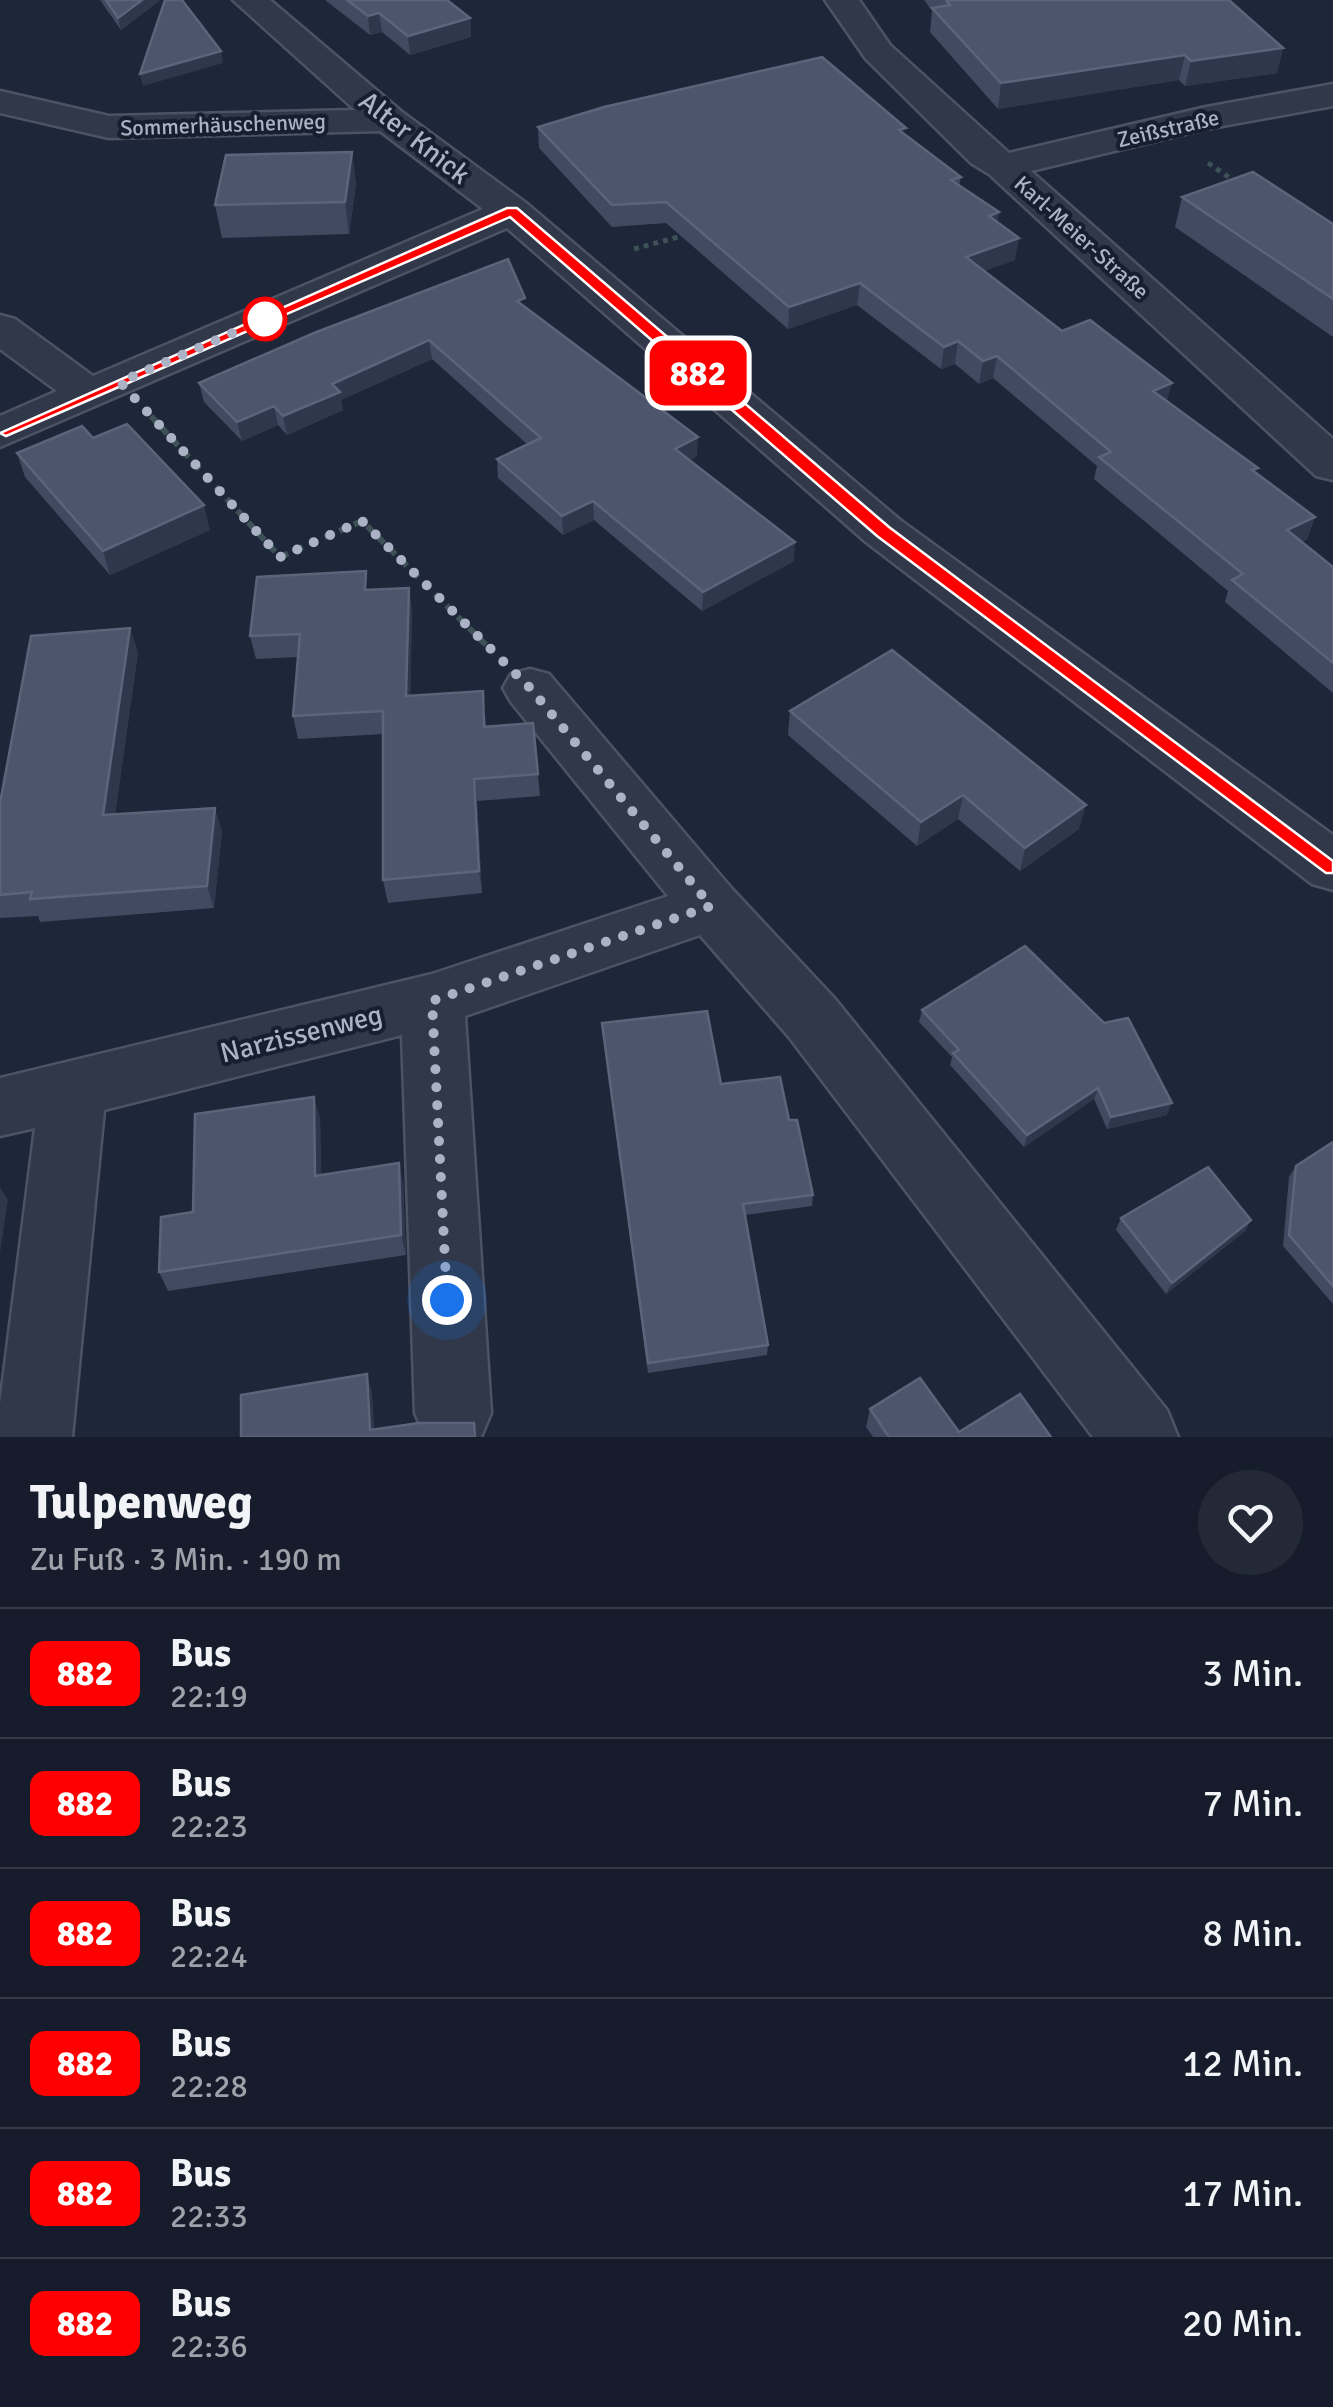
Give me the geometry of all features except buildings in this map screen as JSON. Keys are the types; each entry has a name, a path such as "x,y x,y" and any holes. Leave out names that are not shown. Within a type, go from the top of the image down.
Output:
{"street":[{"name":"Alter Knick","path":"250,0 389,120 512,211 883,532 1333,867"},
{"name":"Karl-Meier-Straße","path":"842,0 878,52 985,156 1004,166 1333,465"},
{"name":"Zeißstraße","path":"1004,166 1157,130 1333,96"},
{"name":"Sommerhäuschenweg","path":"0,102 108,127 389,120"},
{"path":"0,433 512,211"},
{"path":"0,328 104,388"},
{"path":"530,688 711,906 812,1018 1140,1437"},
{"name":"Narzissenweg","path":"0,1107 432,1001 711,906"},
{"path":"432,1001 453,1413"},
{"path":"34,1437 73,1089"}],"path":[{"path":"1157,130 1253,194"},
{"path":"572,265 704,230"},
{"path":"104,388 280,557 362,521 530,688"}],"bus line":[{"name":"882","path":"0,433 512,211 883,532 1333,867"}],"route":[{"path":"265,319 120,382 280,557 362,521 530,688 711,906 432,1001 447,1300"}]}
